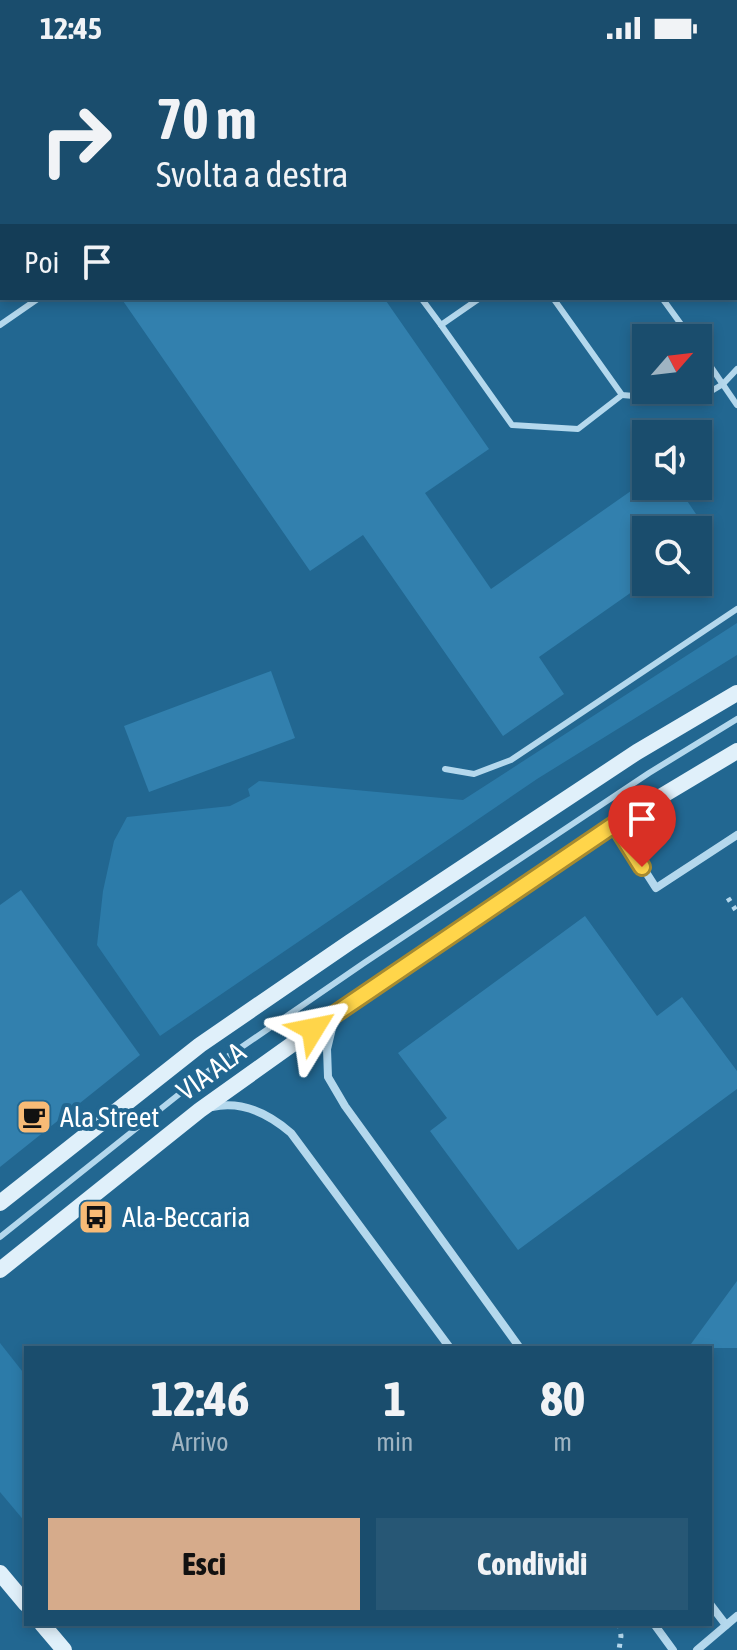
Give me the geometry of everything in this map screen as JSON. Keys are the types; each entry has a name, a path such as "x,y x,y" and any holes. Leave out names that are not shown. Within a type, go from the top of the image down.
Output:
{"main road":[{"name":"VIA ALA","path":"0,1203 200,1045 637,752 737,693"},
{"name":"VIA ALA","path":"0,1270 200,1110 336,1013 615,824 737,751"},
{"path":"0,1573 24,1602"},
{"path":"44,1626 64,1650"}],"street":[{"path":"615,824 656,888 737,835"},
{"path":"336,1013 327,1049 328,1077 345,1106 519,1346"},
{"path":"200,1110 220,1105 259,1111 291,1133 449,1346"},
{"path":"712,1607 726,1625"},
{"path":"699,1649 737,1616"},
{"path":"655,1626 673,1650"}],"lane":[{"path":"0,325 36,300"},
{"path":"422,300 512,425 578,429 622,395 695,401 723,384 737,369"},
{"path":"441,325 477,300"},
{"path":"554,300 622,395"},
{"path":"663,300 681,324"},
{"path":"712,368 737,405"},
{"path":"445,769 474,774 511,760 737,609"},
{"path":"0,1237 217,1064 649,773 737,719"}],"path":[{"path":"728,898 737,912"},
{"path":"619,1626 619,1650"}],"shaded area":[{"path":"737,623 737,655 537,779 160,1036 97,945 103,891 114,841 127,817 230,806 250,796 248,789 259,781 463,800"},
{"path":"0,1343 24,1373 24,1521 0,1492"}],"building":[{"path":"122,300 385,300 489,449 425,493 491,589 632,490 632,500 687,500 697,516 632,516 632,592 539,657 564,694 503,736 363,535 310,571"},
{"path":"271,671 295,738 149,792 124,726"},
{"path":"21,890 140,1055 0,1167 0,905"},
{"path":"585,916 657,1016 682,997 737,1071 737,1089 518,1250 430,1131 447,1118 398,1053"},
{"path":"737,1281 737,1348 689,1346"}],"place":[{"name":"Ala Street","path":"34,1117"},
{"name":"Ala-Beccaria","path":"96,1217"}],"route":[{"path":"313,1029 615,824 642,867"}]}
